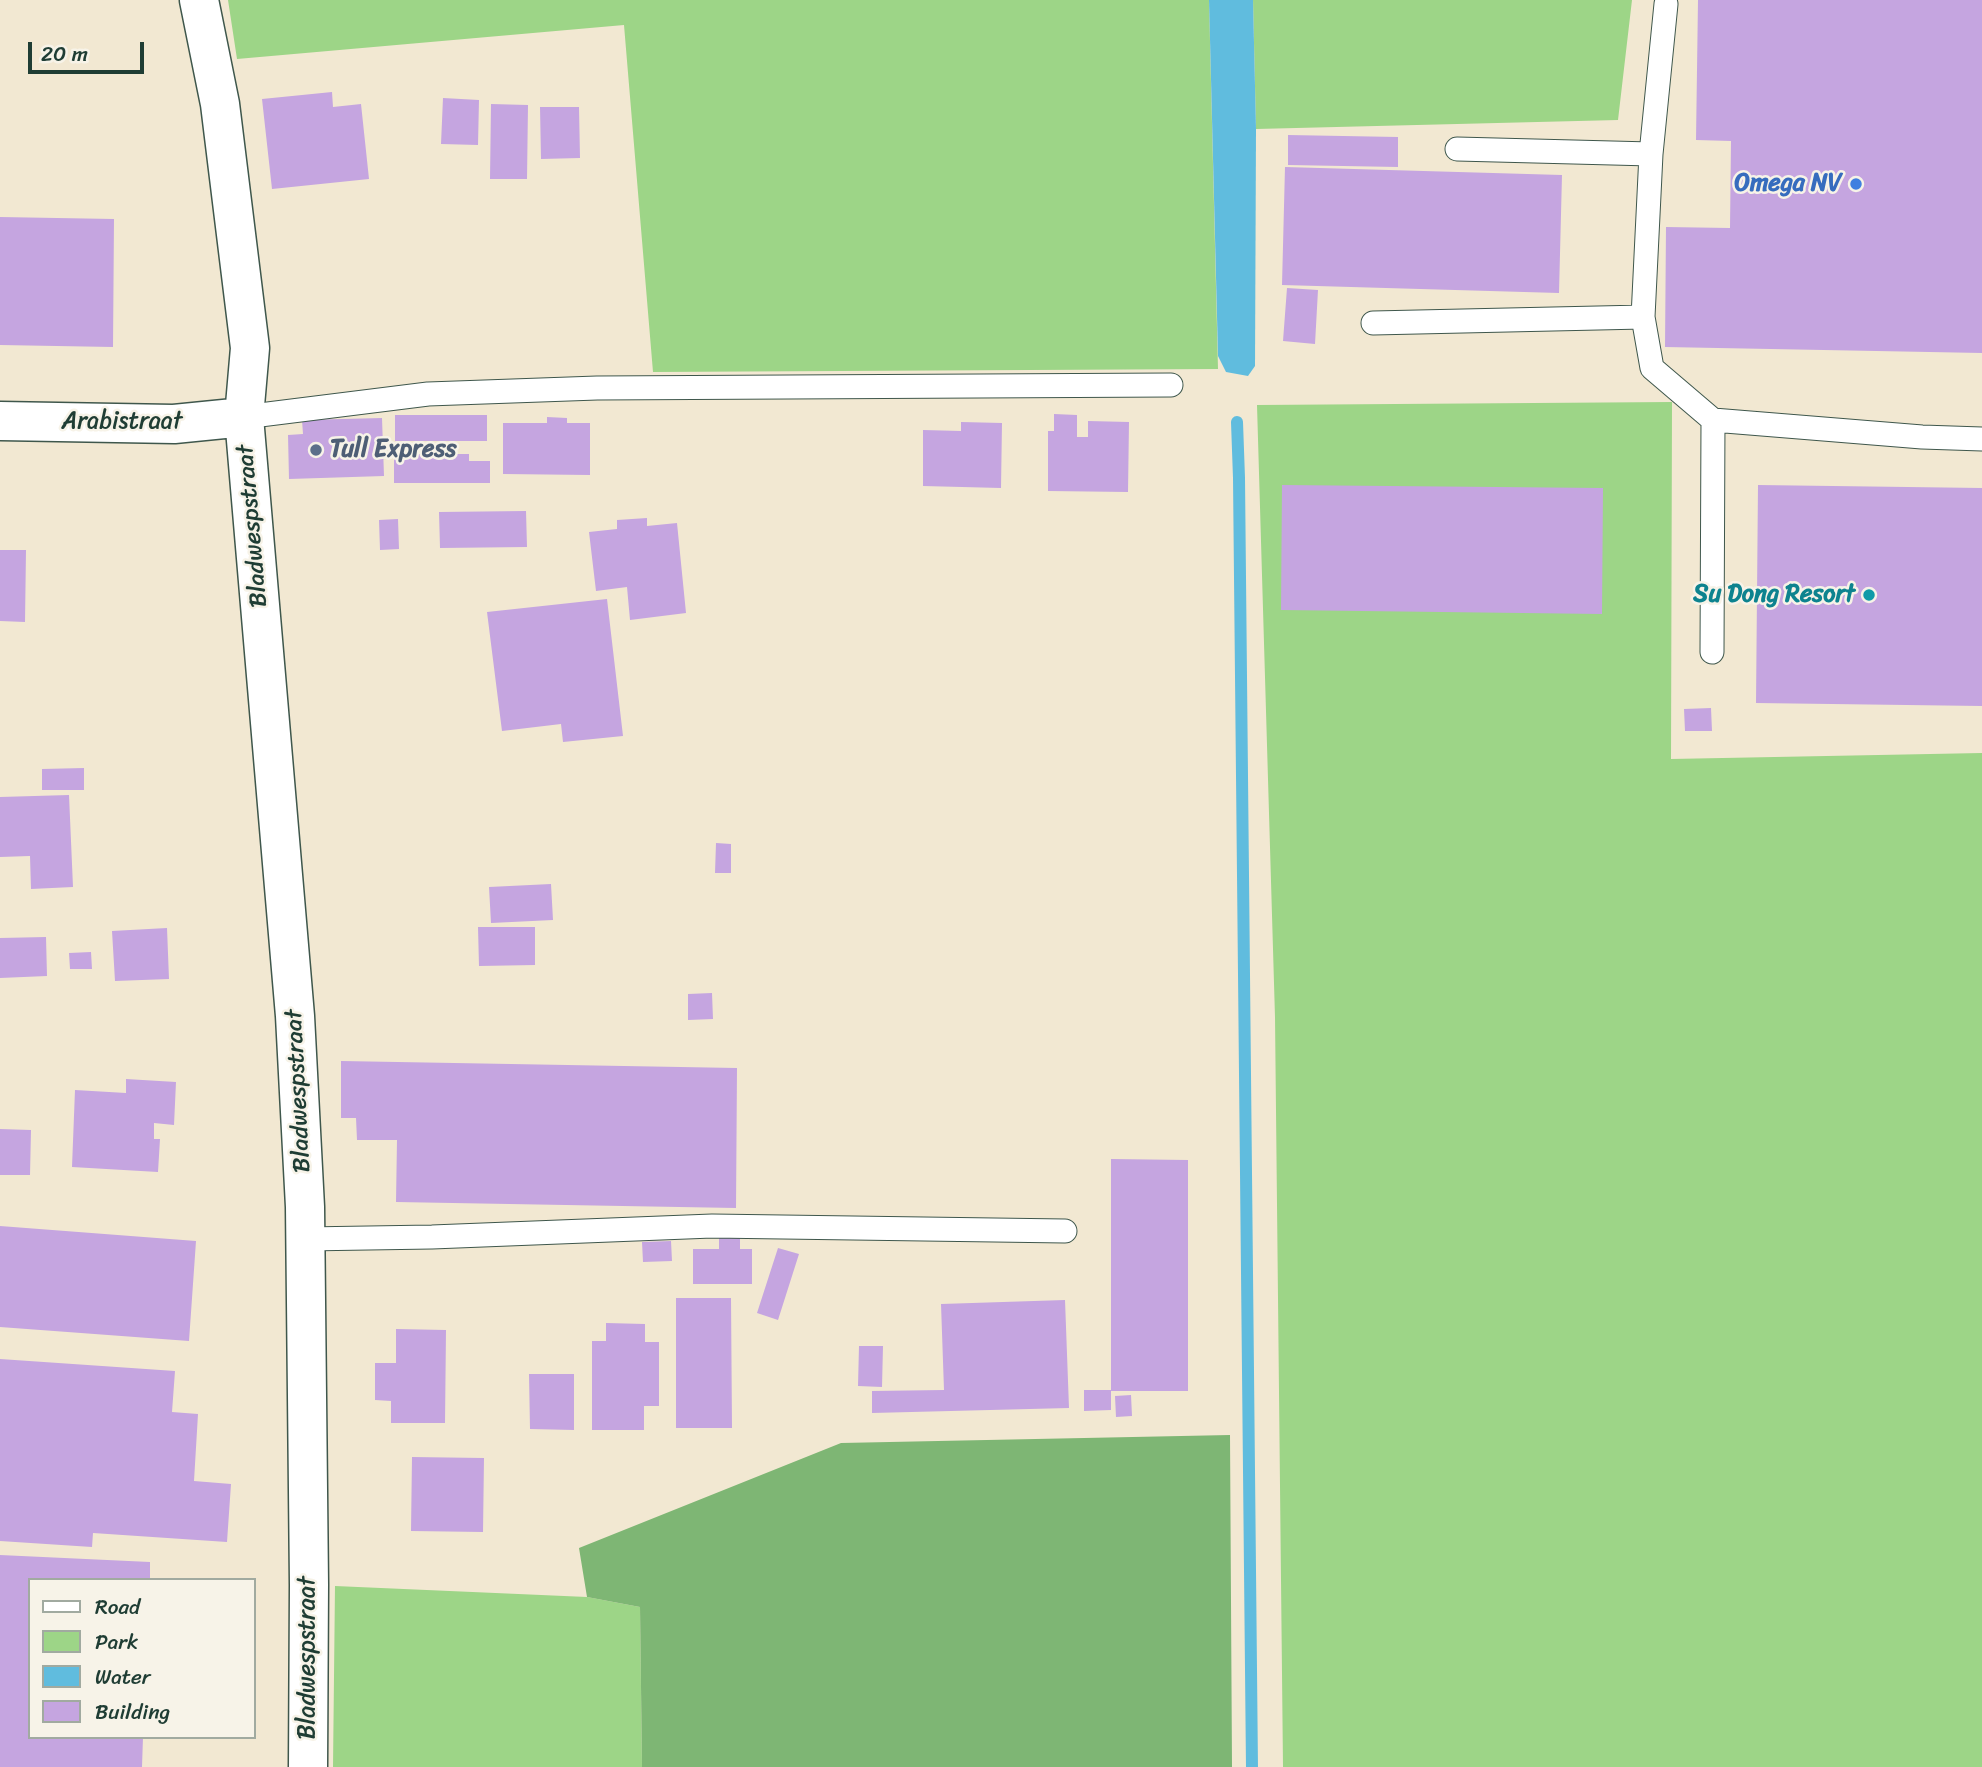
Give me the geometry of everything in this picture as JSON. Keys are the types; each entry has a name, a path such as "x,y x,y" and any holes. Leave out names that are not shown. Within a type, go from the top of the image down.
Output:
{"street":[{"name":"Bladwespstraat","path":"199,0 220,104 250,348 244,416 295,1016 305,1208 308,1767"},
{"name":"Arabistraat","path":"0,421 174,424 244,416"}],"lane":[{"path":"1666,4 1651,154 1643,317 1653,368 1713,420 1922,438 1982,439"},
{"path":"1457,149 1651,154"},
{"path":"1373,323 1643,317"},
{"path":"244,416 428,394 611,388 1171,385"},
{"path":"1712,652 1713,420"},
{"path":"305,1239 712,1226 1065,1231"}],"green space":[{"path":"228,0 1209,0 1218,369 653,372 624,25 237,59"},
{"path":"1253,0 1632,0 1618,120 1256,129"},
{"path":"1672,402 1671,759 1982,753 1982,1767 1283,1767 1275,1017 1257,405"},
{"path":"1230,1435 1232,1767 642,1767 640,1607 587,1597 579,1548 841,1443"},
{"path":"335,1586 587,1597 640,1607 642,1767 333,1767"}],"water":[{"path":"1209,0 1253,0 1256,129 1255,366 1248,376 1226,372 1218,356"}],"building":[{"name":"Omega NV","path":"1698,0 1982,0 1982,353 1665,347 1666,227 1730,228 1731,141 1696,140"},
{"path":"332,92 333,107 361,104 369,179 272,189 262,99"},
{"path":"443,98 479,100 478,145 441,144"},
{"path":"491,104 528,105 527,179 490,179"},
{"path":"540,107 579,107 580,158 541,159"},
{"path":"1288,135 1398,137 1398,167 1288,165"},
{"path":"1285,167 1562,175 1559,293 1282,285"},
{"path":"0,217 114,219 113,347 0,345"},
{"path":"1287,288 1318,290 1315,344 1283,341"},
{"path":"1054,414 1077,415 1077,437 1088,437 1088,421 1129,422 1128,492 1048,491 1048,431 1054,431"},
{"path":"395,415 487,415 487,441 395,441"},
{"path":"547,417 567,418 567,423 590,423 590,475 503,474 503,423 547,423"},
{"path":"382,418 384,476 289,479 288,435 303,434 302,420"},
{"path":"961,422 1002,423 1001,488 923,486 923,430 961,431"},
{"path":"394,454 469,454 469,461 490,461 490,483 394,483"},
{"path":"1282,485 1603,488 1602,614 1281,610"},
{"name":"Su Dong Resort","path":"1758,485 1982,488 1982,706 1756,703"},
{"path":"526,511 527,547 440,548 439,512"},
{"path":"647,518 647,526 677,523 686,613 630,620 627,587 596,591 589,532 617,529 617,520"},
{"path":"398,519 399,549 380,550 379,520"},
{"path":"0,550 26,550 25,622 0,621"},
{"path":"607,599 623,736 563,742 561,724 502,731 487,612"},
{"path":"1711,708 1712,731 1685,731 1684,709"},
{"path":"84,768 84,790 42,790 42,769"},
{"path":"69,795 73,887 31,889 30,856 0,857 0,797"},
{"path":"716,843 731,844 731,873 715,873"},
{"path":"551,884 553,920 491,923 489,887"},
{"path":"478,927 535,927 535,965 479,966"},
{"path":"167,928 169,979 115,981 112,931"},
{"path":"46,937 47,976 0,978 0,938"},
{"path":"91,952 92,969 70,969 69,953"},
{"path":"712,993 713,1019 688,1020 688,994"},
{"path":"341,1061 737,1068 736,1208 396,1202 397,1140 357,1140 356,1118 341,1118"},
{"path":"126,1079 176,1082 174,1125 154,1123 154,1139 160,1139 158,1172 72,1167 75,1090 126,1093"},
{"path":"0,1129 31,1130 30,1175 0,1175"},
{"path":"1111,1159 1188,1160 1188,1391 1111,1391 1111,1410 1084,1411 1084,1390 1111,1390"},
{"path":"0,1226 196,1241 189,1341 0,1327"},
{"path":"719,1238 740,1238 740,1249 752,1249 752,1284 693,1284 693,1249 719,1249"},
{"path":"671,1241 672,1261 643,1262 642,1242"},
{"path":"778,1248 799,1254 778,1320 757,1313"},
{"path":"676,1298 731,1298 732,1428 676,1428"},
{"path":"1065,1300 1069,1408 872,1413 872,1391 944,1390 941,1304"},
{"path":"606,1323 645,1324 645,1342 659,1342 659,1406 644,1406 644,1430 592,1430 592,1341 606,1341"},
{"path":"396,1329 446,1330 445,1423 391,1423 391,1401 375,1400 375,1363 396,1363"},
{"path":"859,1346 883,1346 882,1387 858,1386"},
{"path":"0,1359 175,1371 172,1412 198,1414 194,1481 231,1484 227,1542 93,1533 92,1547 0,1541"},
{"path":"529,1374 574,1374 574,1430 530,1429"},
{"path":"1131,1395 1132,1416 1116,1417 1115,1396"},
{"path":"412,1457 484,1458 483,1532 411,1531"},
{"path":"0,1555 150,1562 150,1578 28,1578 28,1739 143,1739 142,1767 0,1767"}],"waterway":[{"path":"1237,422 1252,1767"}],"place":[{"name":"Omega NV","path":"1856,184"},
{"name":"Tull Express","path":"316,450"},
{"name":"Su Dong Resort","path":"1869,595"}]}
